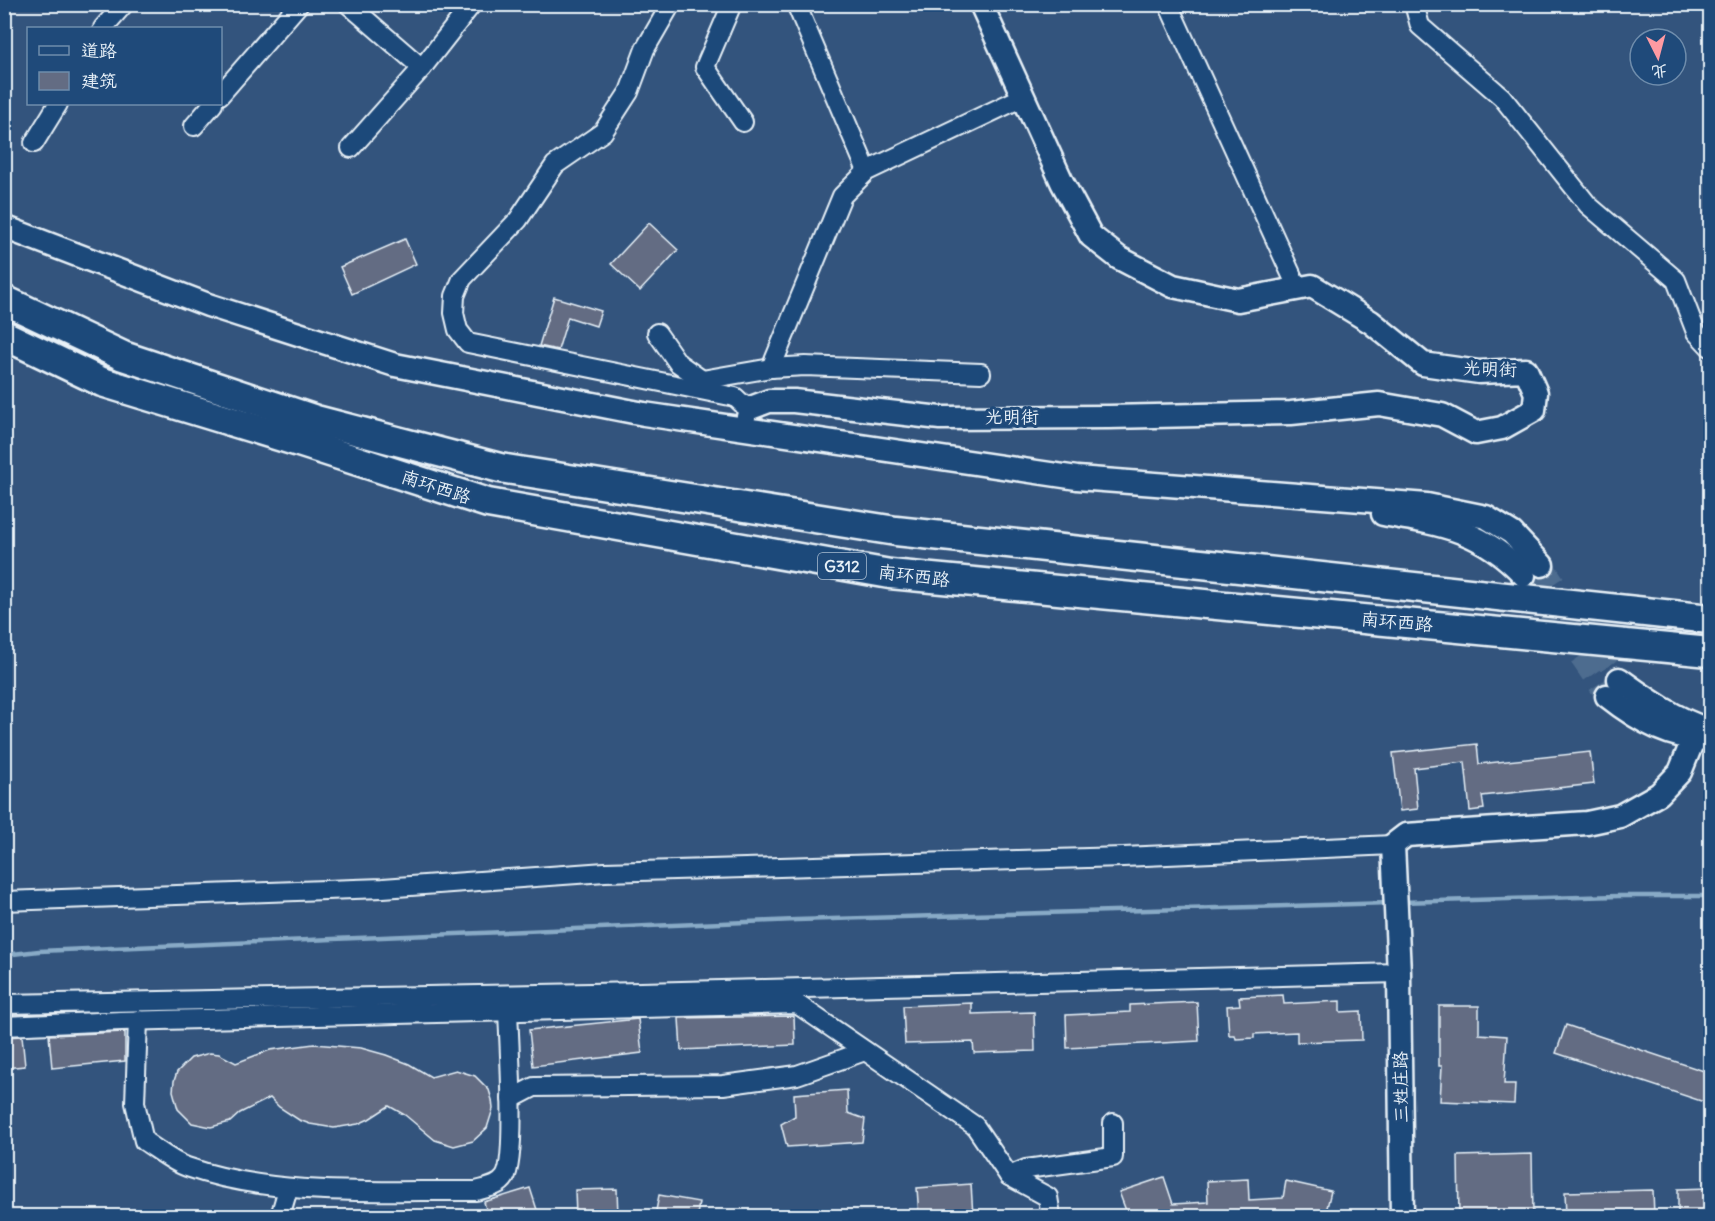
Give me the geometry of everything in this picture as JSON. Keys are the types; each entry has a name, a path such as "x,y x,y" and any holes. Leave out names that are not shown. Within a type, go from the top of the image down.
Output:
{"highway":[{"name":"南环西路","path":"4,300 123,356 316,420 500,468 896,531 1710,619"},
{"name":"南环西路","path":"4,335 102,382 488,503 890,574 1710,652"}],"street":[{"path":"104,27 124,4"},
{"path":"222,93 298,4"},
{"path":"348,4 422,68"},
{"path":"351,148 422,68 472,4"},
{"path":"671,4 645,49 629,92 603,132 555,165 518,220 462,279 455,296 454,314 459,330 468,343 701,384 735,396 745,419"},
{"path":"732,4 705,67 743,122"},
{"path":"796,4 867,171"},
{"name":"光明街","path":"745,419 768,402 794,401 940,418 1291,413 1379,404 1442,415 1476,433 1502,428 1534,410 1536,393 1526,370 1479,372 1423,364 1371,322 1312,286 1238,300 1173,286 1119,258 1091,236 1062,182 981,4"},
{"path":"1168,4 1298,289"},
{"path":"1414,4 1420,26 1502,97 1588,205 1676,280 1696,332 1710,346"},
{"path":"771,368 842,196 867,171 1023,97"},
{"path":"34,142 57,105"},
{"path":"194,126 212,105"},
{"path":"4,227 208,304 395,365 644,414 745,419 1077,478 1427,504 1486,517 1512,534 1533,570"},
{"path":"657,333 678,363 701,384"},
{"path":"701,384 771,368 805,366 981,373"},
{"path":"4,901 383,888 605,872 1123,857 1394,852 1406,835 1587,822 1620,816 1659,794 1680,772 1702,734 1658,707 1613,688"},
{"name":"三姓庄路","path":"1394,852 1402,1216"},
{"path":"4,1004 641,992 1398,965"},
{"path":"4,1026 138,1020 797,1004 975,1126 1009,1176 1048,1197 1051,1216"},
{"path":"138,1020 135,1103 144,1141 184,1166 239,1181 288,1189 476,1191 493,1187 504,1179 510,1167 511,1099 507,1011"},
{"path":"511,1099 534,1087 723,1084 797,1075 865,1051"},
{"path":"1009,1176 1026,1169 1113,1157 1113,1123"},
{"path":"280,1216 288,1189"}],"building":[{"path":"649,223 678,250 640,291 611,264"},
{"path":"405,239 416,264 352,294 340,267"},
{"path":"554,297 601,311 596,326 568,317 558,350 539,346"},
{"path":"1477,744 1479,764 1590,752 1594,784 1482,796 1484,809 1470,811 1465,762 1414,768 1418,809 1400,811 1393,753"},
{"path":"1283,995 1284,1004 1340,1001 1340,1012 1361,1011 1362,1040 1297,1042 1297,1032 1254,1034 1254,1038 1236,1039 1235,1035 1229,1035 1227,1006 1240,1005 1239,997"},
{"path":"1197,1002 1199,1041 1067,1048 1066,1015 1130,1012 1130,1005"},
{"path":"972,1003 972,1014 1034,1012 1035,1051 974,1053 973,1042 905,1044 903,1006"},
{"path":"1439,1006 1479,1006 1479,1034 1507,1036 1504,1084 1515,1084 1514,1104 1440,1101 1442,1066 1439,1066"},
{"path":"794,1016 795,1045 681,1050 679,1018"},
{"path":"638,1019 642,1053 533,1066 529,1030"},
{"path":"1566,1025 1710,1073 1710,1104 1556,1053"},
{"path":"125,1032 125,1061 52,1068 49,1035"},
{"path":"22,1036 25,1066 4,1068 4,1037"},
{"path":"314,1044 361,1048 386,1055 409,1064 431,1077 456,1070 475,1076 489,1090 492,1100 493,1109 487,1128 473,1141 454,1146 435,1140 405,1115 389,1106 358,1124 334,1128 299,1120 270,1098 240,1113 230,1122 211,1127 192,1123 178,1109 173,1091 174,1081 177,1072 191,1058 210,1053 219,1054 236,1063 270,1050"},
{"path":"847,1090 848,1113 865,1119 862,1142 787,1147 781,1124 795,1116 794,1094"},
{"path":"1532,1154 1533,1216 1459,1216 1458,1156"},
{"path":"1164,1177 1173,1204 1208,1202 1207,1181 1248,1179 1249,1200 1283,1198 1286,1181 1331,1191 1325,1216 1128,1216 1119,1192"},
{"path":"971,1184 973,1216 919,1216 917,1188"},
{"path":"530,1188 539,1216 488,1216 484,1202"},
{"path":"1709,1188 1710,1216 1678,1216 1678,1189"},
{"path":"617,1189 618,1216 576,1216 575,1190"},
{"path":"1653,1190 1654,1216 1566,1216 1565,1192"},
{"path":"659,1195 699,1202 697,1216 655,1216"}],"waterway":[{"path":"1401,902 1710,896"},
{"path":"4,955 39,951 796,920 1390,903"}],"tunnel":[{"path":"1542,565 1619,679"},
{"path":"1524,575 1607,696"}]}
